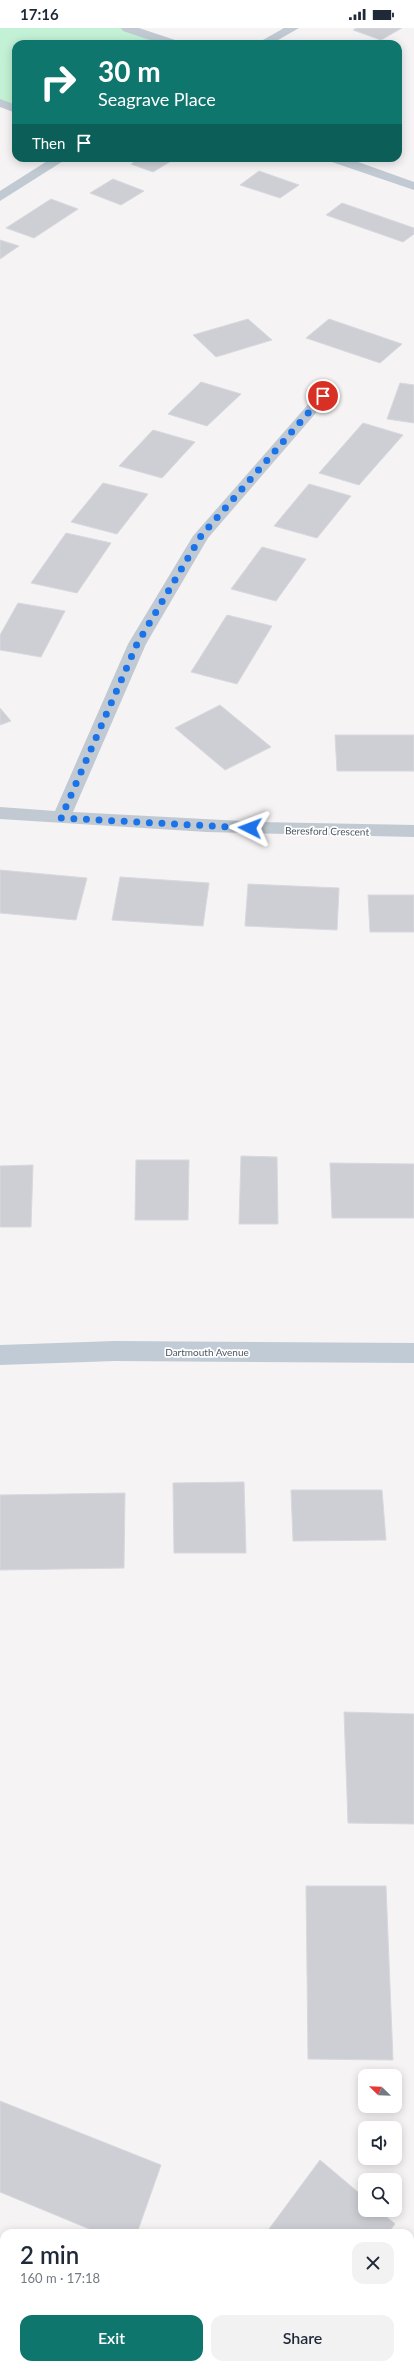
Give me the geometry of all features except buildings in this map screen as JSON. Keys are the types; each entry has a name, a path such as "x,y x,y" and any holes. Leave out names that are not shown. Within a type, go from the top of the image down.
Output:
{"street":[{"path":"127,28 162,40"},
{"path":"270,40 293,28"},
{"path":"0,103 12,108"},
{"path":"0,197 55,162"},
{"path":"345,162 414,186"},
{"path":"61,818 137,644 201,536 323,396"},
{"name":"Beresford Crescent","path":"0,813 61,818 302,831 414,832"},
{"name":"Dartmouth Avenue","path":"0,1355 116,1351 414,1353"}],"green space":[{"path":"0,28 127,28 162,40 12,40 12,108 0,103"}],"route":[{"path":"250,828 61,818 137,644 201,536 323,396"}]}
